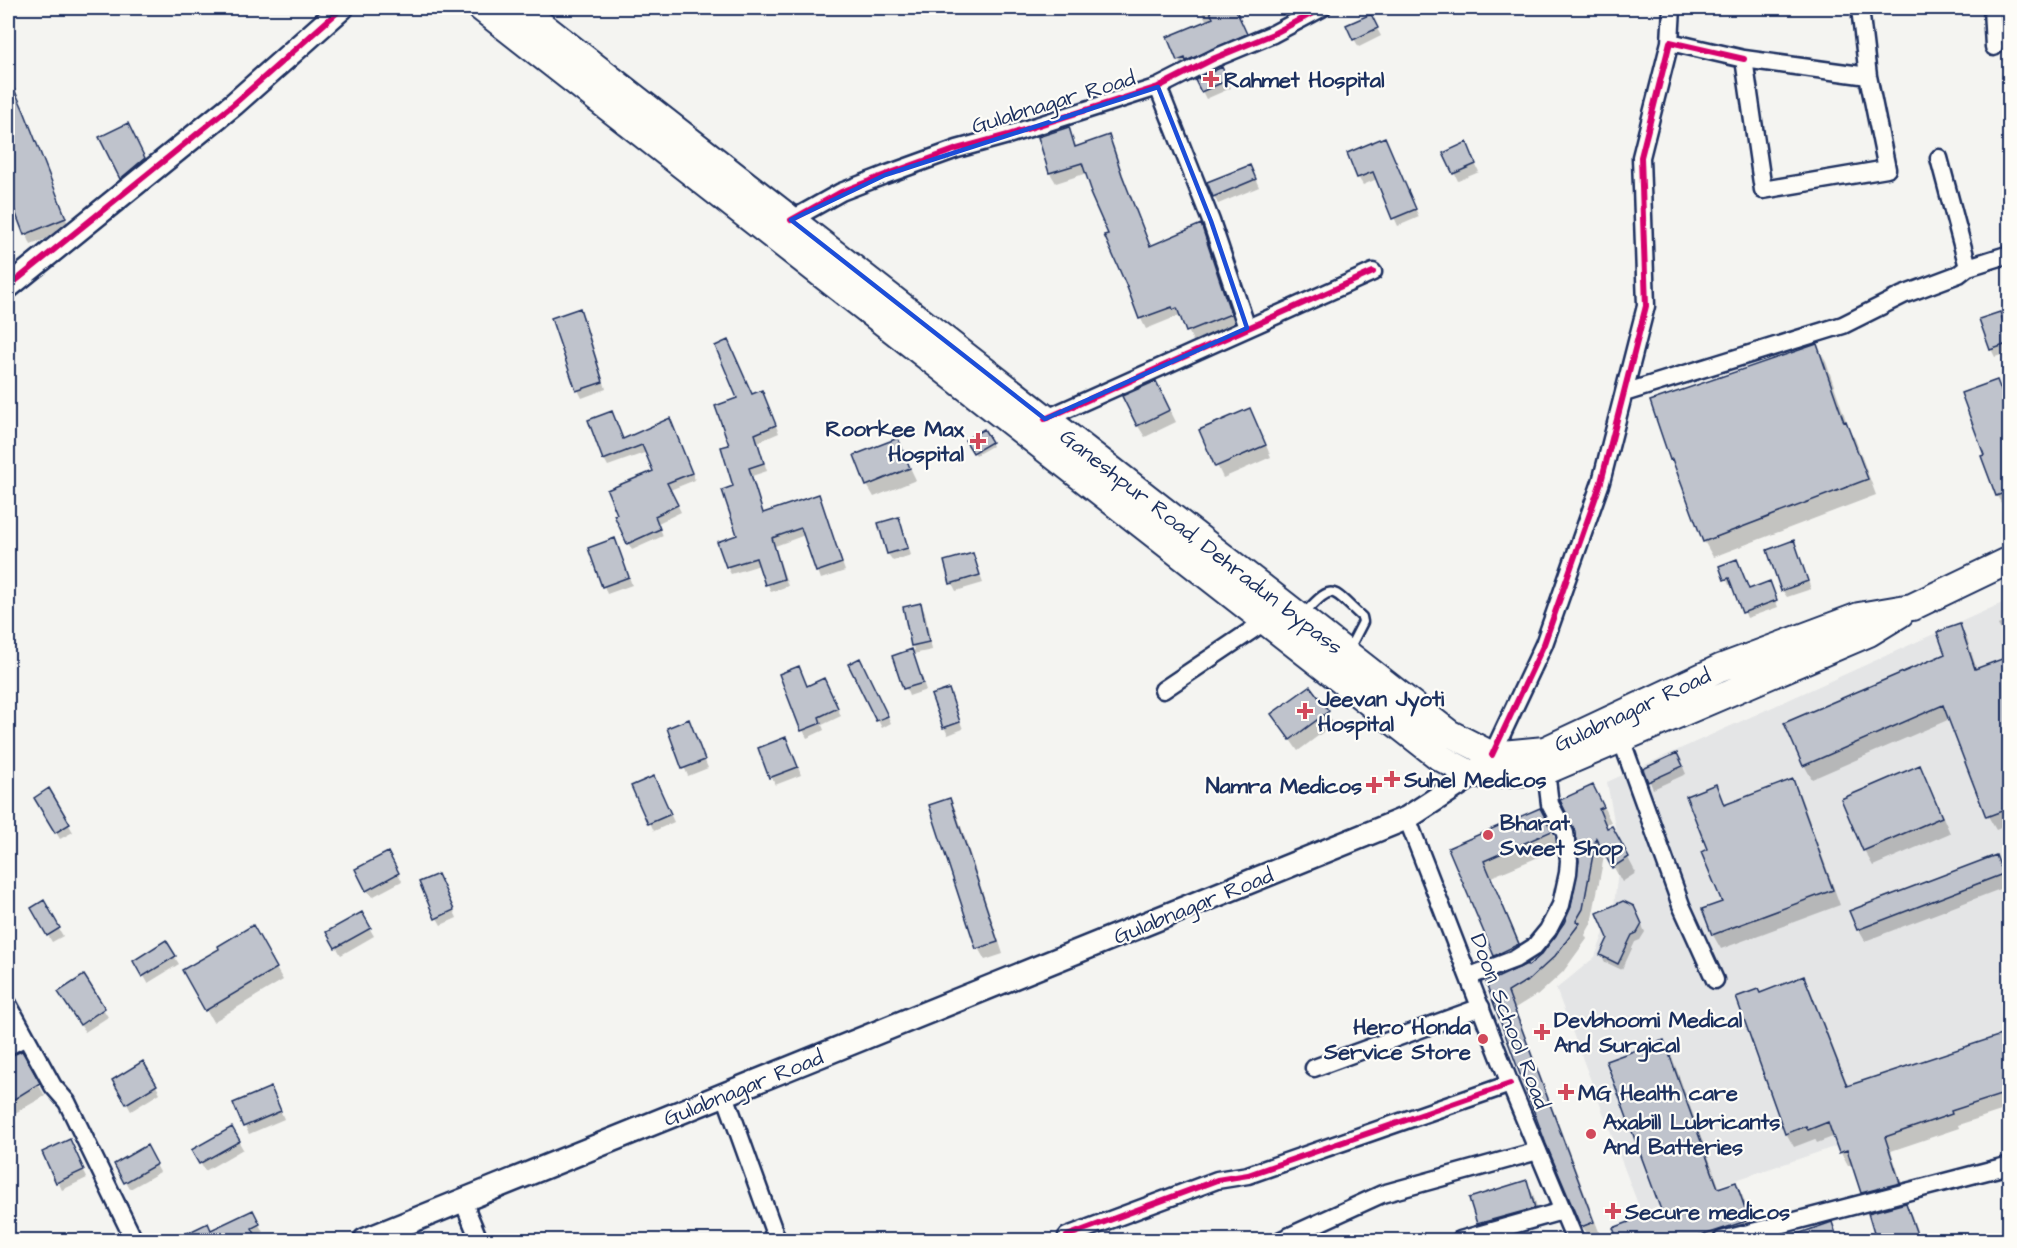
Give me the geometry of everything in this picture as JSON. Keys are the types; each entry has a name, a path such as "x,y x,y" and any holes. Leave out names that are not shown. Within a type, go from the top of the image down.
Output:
{"main road":[{"path":"8,287 234,104 342,8"},
{"path":"481,8 1438,757 1473,775 1545,771 1869,633 1912,607"},
{"name":"Ganeshpur Road, Dehradun bypass","path":"520,8 1449,732 1492,755"},
{"name":"Gulabnagar Road","path":"365,1240 1407,818 1473,775 1492,755 1545,750 1720,668 1859,615 1912,607 2010,560"}],"street":[{"name":"Gulabnagar Road","path":"791,220 841,192 885,175 957,149 1158,87 1215,58 1273,34 1322,8"},
{"path":"1492,755 1544,644 1601,482 1646,306 1641,157 1670,42 1672,8"},
{"path":"1744,59 1763,190 1887,169 1868,76 1860,8"},
{"path":"1992,8 1994,47"},
{"path":"1670,42 1744,59 1868,76"},
{"path":"1158,87 1211,221 1247,328"},
{"path":"1939,158 1968,267"},
{"path":"1624,393 1843,325 1903,295 1959,274 1968,267 2010,254"},
{"path":"1045,419 1373,272"},
{"path":"1163,690 1264,622"},
{"path":"1621,739 1681,905 1715,980"},
{"path":"1470,976 1515,959 1534,947 1548,930 1561,905 1569,873 1569,860 1565,833 1550,804 1545,771"},
{"name":"Doon School Road","path":"1407,818 1510,1084 1575,1240"},
{"path":"8,1004 53,1086 67,1102 134,1240"},
{"path":"1314,1068 1481,1007"},
{"path":"8,1046 26,1037"},
{"path":"1067,1236 1217,1180 1248,1175 1510,1084"},
{"path":"725,1095 777,1240"},
{"path":"1281,1240 1382,1194 1538,1151"},
{"path":"1722,1240 2010,1166"},
{"path":"463,1201 479,1240"},
{"path":"1460,1240 1562,1211"}],"lane":[{"path":"1300,617 1321,595 1328,592 1333,592 1344,600 1362,617 1363,622 1347,653"}],"highlighted area":[{"path":"1158,87 1211,221 1247,328 1045,419 791,220 885,175"}],"shaded area":[{"path":"2009,600 2009,1088 1641,1212 1556,989 1595,957 1614,905 1620,854 1607,782"}],"building":[{"path":"1208,8 1235,8 1247,34 1186,61 1185,58 1177,61 1167,37 1213,18"},
{"path":"1371,14 1378,28 1353,40 1346,25"},
{"path":"1222,67 1228,80 1201,92 1195,80"},
{"path":"8,76 66,218 24,235 8,193"},
{"path":"128,123 145,158 120,179 99,137"},
{"path":"1069,127 1075,147 1109,135 1150,246 1201,224 1231,314 1186,332 1177,308 1173,310 1172,307 1139,319 1104,235 1108,234 1090,193 1092,192 1082,163 1049,173 1038,137"},
{"path":"1385,137 1416,209 1392,219 1373,172 1357,178 1347,153"},
{"path":"1467,142 1476,164 1453,174 1443,153"},
{"path":"1250,165 1256,179 1213,197 1207,182"},
{"path":"580,308 603,382 576,391 551,318"},
{"path":"2000,312 2010,343 1990,350 1979,319"},
{"path":"728,340 752,394 762,390 776,425 755,434 764,463 749,468 763,513 819,494 842,563 816,572 801,528 772,538 784,579 765,585 756,558 726,567 717,542 737,535 722,490 733,486 721,447 729,445 715,406 737,398 715,346"},
{"path":"1817,344 1844,422 1846,421 1868,479 1703,542 1672,459 1670,460 1650,401"},
{"path":"1997,380 2010,414 2010,491 1996,496 1981,456 1984,455 1961,393"},
{"path":"1156,381 1170,410 1137,426 1122,396"},
{"path":"1250,408 1266,445 1215,467 1199,430"},
{"path":"612,411 623,439 670,418 692,473 667,483 678,505 655,516 660,529 627,544 614,515 617,514 607,490 653,471 642,445 603,460 588,420"},
{"path":"984,429 992,442 973,453 965,440"},
{"path":"898,438 910,468 866,486 854,455"},
{"path":"899,517 908,548 887,554 878,523"},
{"path":"615,538 629,577 602,587 588,548"},
{"path":"1794,540 1808,581 1781,591 1767,550"},
{"path":"973,553 980,575 950,584 944,561"},
{"path":"1737,559 1749,589 1770,581 1777,600 1742,613 1729,578 1724,580 1719,566"},
{"path":"921,603 929,642 911,646 903,607"},
{"path":"1960,624 1975,669 2010,656 2010,808 1986,817 1943,705 1803,766 1784,723 1945,654 1937,632"},
{"path":"912,649 923,683 903,689 892,656"},
{"path":"860,658 888,716 876,721 848,664"},
{"path":"799,666 807,686 824,678 838,708 819,717 821,723 801,731 779,674"},
{"path":"1310,686 1329,711 1290,740 1271,714"},
{"path":"949,689 960,722 943,728 931,695"},
{"path":"689,719 705,760 682,769 667,728"},
{"path":"786,737 798,767 769,778 758,748"},
{"path":"1677,753 1683,766 1648,782 1643,769"},
{"path":"1920,765 1942,817 1863,851 1841,799"},
{"path":"654,776 671,814 648,824 631,786"},
{"path":"1793,779 1833,890 1712,935 1702,909 1722,902 1701,852 1707,849 1686,796 1716,784 1724,805"},
{"path":"1593,785 1604,807 1599,809 1607,828 1612,826 1629,857 1612,868 1596,838 1583,909 1576,921 1580,923 1555,956 1527,982 1508,992 1594,1222 1581,1227 1546,1144 1486,983 1527,964 1528,966 1542,954 1564,923 1571,907 1579,861 1574,829 1560,800"},
{"path":"49,788 70,824 55,833 34,798"},
{"path":"950,798 998,942 976,949 929,805"},
{"path":"1540,808 1552,831 1484,861 1519,944 1494,956 1448,848"},
{"path":"388,852 399,873 366,891 355,869"},
{"path":"1996,855 2003,874 1857,930 1849,911"},
{"path":"438,874 454,910 435,919 419,882"},
{"path":"44,900 60,928 47,936 31,908"},
{"path":"1623,901 1634,906 1642,924 1637,933 1632,935 1618,964 1600,955 1608,938 1597,913"},
{"path":"362,912 371,928 335,948 326,932"},
{"path":"253,925 277,968 205,1011 182,970 219,949 218,946"},
{"path":"166,940 176,956 142,977 133,961"},
{"path":"84,975 105,1008 80,1025 58,992"},
{"path":"1804,976 1847,1086 2010,1032 2010,1092 1951,1111 1952,1114 1885,1137 1900,1183 1861,1193 1847,1150 1839,1153 1828,1122 1808,1130 1806,1126 1785,1134 1736,997 1758,989 1760,993"},
{"path":"1664,1040 1718,1188 1736,1182 1749,1220 1689,1240 1618,1240 1613,1228 1661,1210 1606,1061"},
{"path":"22,1051 40,1083 8,1103 8,1057"},
{"path":"143,1061 157,1085 126,1104 112,1080"},
{"path":"271,1087 281,1111 243,1127 233,1103"},
{"path":"232,1127 240,1141 199,1164 191,1150"},
{"path":"70,1139 84,1170 56,1183 42,1152"},
{"path":"147,1145 157,1164 124,1183 114,1164"},
{"path":"1527,1180 1535,1208 1477,1224 1469,1198"},
{"path":"1906,1203 1919,1240 1876,1240 1868,1213"},
{"path":"253,1210 260,1224 252,1228 258,1240 173,1240 208,1223 211,1230"},
{"path":"1832,1222 1838,1240 1787,1240 1786,1238"}],"cycle path":[{"path":"8,287 234,104 342,8"},
{"path":"791,220 841,192 885,175 957,149 1158,87 1215,58 1273,34 1322,8"},
{"path":"1492,755 1544,644 1601,482 1646,306 1641,157 1670,42 1744,59"},
{"path":"1045,419 1373,272"},
{"path":"1067,1236 1217,1180 1248,1175 1510,1084"}],"place":[{"name":"Rahmet Hospital","path":"1211,79"},
{"name":"Roorkee Max Hospital","path":"978,441"},
{"name":"Jeevan Jyoti Hospital","path":"1305,711"},
{"name":"Suhel Medicos","path":"1392,779"},
{"name":"Namra Medicos","path":"1374,785"},
{"name":"Bharat Sweet Shop","path":"1488,835"},
{"name":"Devbhoomi Medical And Surgical","path":"1542,1032"},
{"name":"Hero Honda Service Store","path":"1483,1039"},
{"name":"MG Health care","path":"1566,1092"},
{"name":"Axabill Lubricants And Batteries","path":"1591,1134"},
{"name":"Secure medicos","path":"1613,1211"}]}
